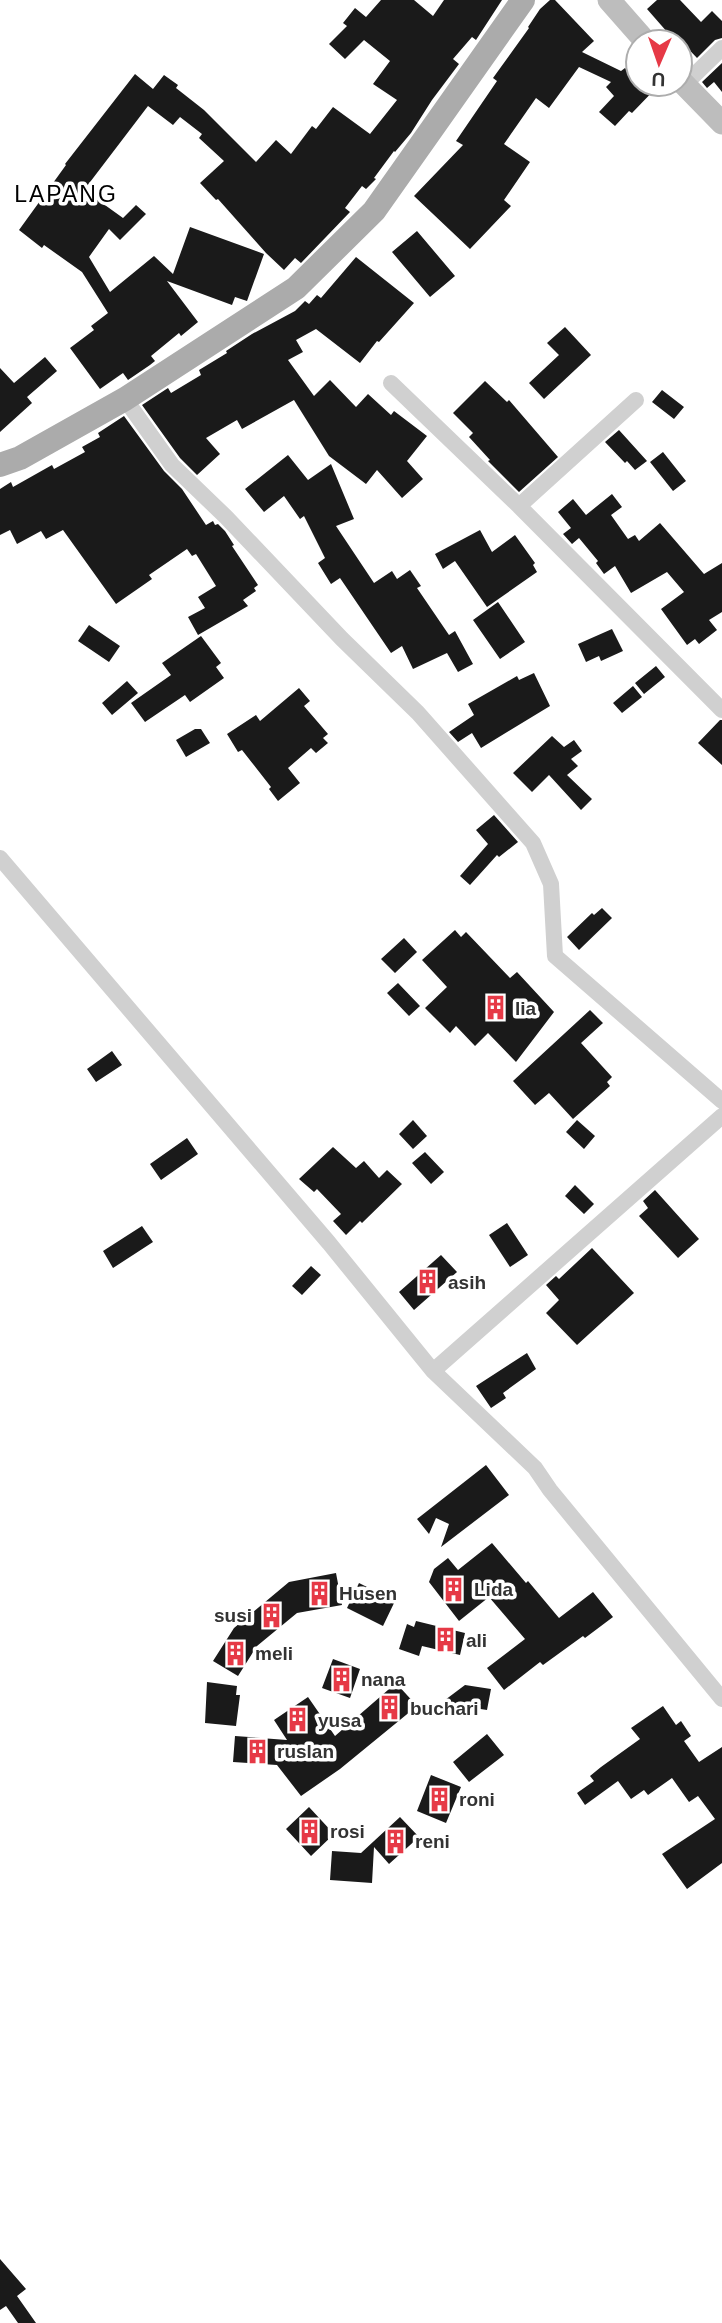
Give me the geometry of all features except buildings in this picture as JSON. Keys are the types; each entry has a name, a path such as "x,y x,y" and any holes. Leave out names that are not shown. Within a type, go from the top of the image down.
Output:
{"main road":[{"path":"0,465 20,458 125,399 296,288 374,211 523,0"}],"street":[{"path":"609,0 634,28"},
{"path":"694,72 722,48"},
{"path":"694,95 722,123"},
{"path":"391,383 519,506 722,710"},
{"path":"125,399 172,465 418,713 533,843 551,884 555,956 722,1101"},
{"path":"519,506 636,400"},
{"path":"0,858 329,1243 433,1371 535,1468 550,1490 722,1699"},
{"path":"433,1371 722,1116"}],"place":[{"name":"lia","path":"495,1008"},
{"name":"asih","path":"428,1282"},
{"name":"Lida","path":"454,1589"},
{"name":"Husen","path":"319,1593"},
{"name":"susi","path":"272,1615"},
{"name":"ali","path":"446,1640"},
{"name":"meli","path":"235,1653"},
{"name":"nana","path":"341,1679"},
{"name":"buchari","path":"390,1708"},
{"name":"yusa","path":"298,1720"},
{"name":"ruslan","path":"257,1751"},
{"name":"roni","path":"439,1799"},
{"name":"rosi","path":"310,1831"},
{"name":"reni","path":"395,1841"}],"district":[{"name":"LAPANG","path":"66,194"}]}
